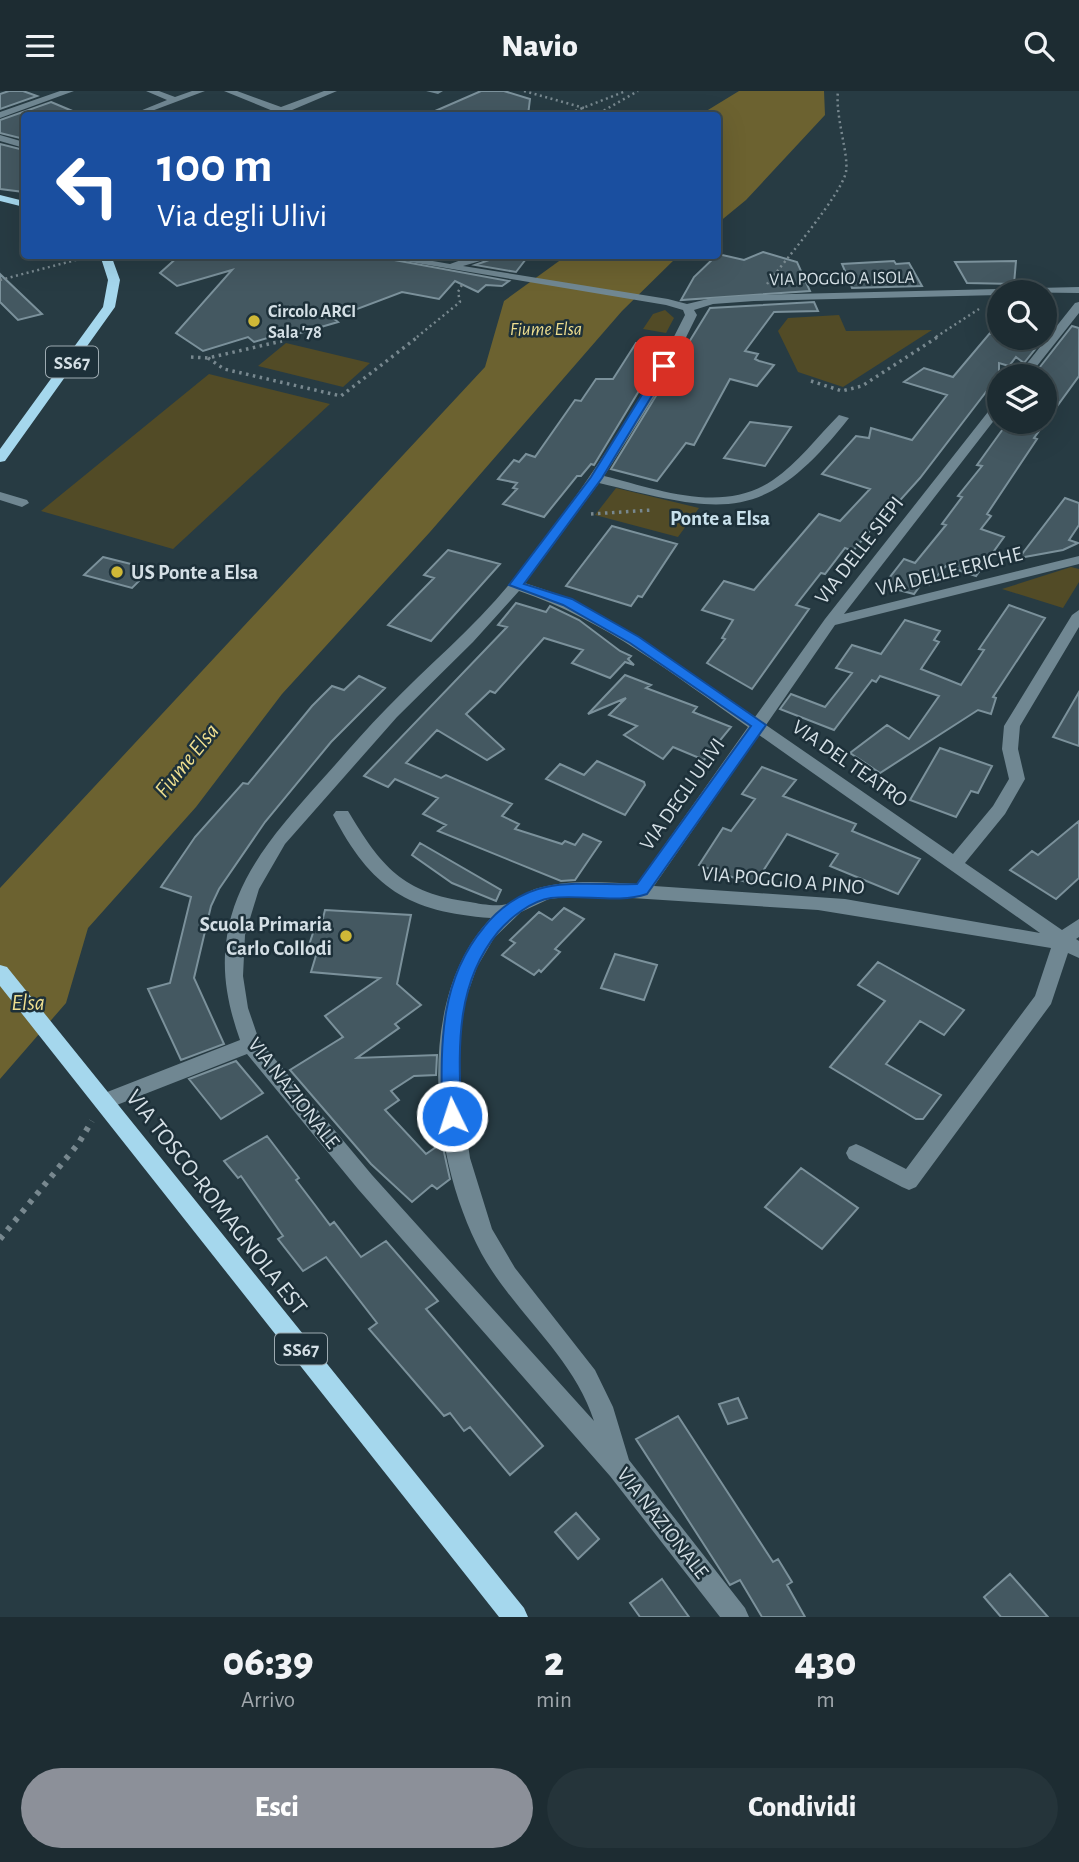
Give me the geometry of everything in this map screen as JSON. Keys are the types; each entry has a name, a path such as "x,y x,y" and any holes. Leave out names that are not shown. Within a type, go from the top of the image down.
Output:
{"main road":[{"path":"0,198 21,202"},
{"name":"SS67","path":"0,458 109,307 114,280 106,259"},
{"name":"VIA TOSCO-ROMAGNOLA EST","path":"0,972 515,1617"}],"street":[{"path":"0,115 69,91"},
{"path":"151,91 175,100"},
{"path":"142,112 200,91"},
{"path":"229,91 282,111"},
{"path":"279,112 332,91"},
{"path":"431,91 438,91"},
{"path":"0,138 21,144"},
{"path":"400,259 668,302 687,308"},
{"path":"451,267 474,259"},
{"path":"1057,291 1079,290"},
{"name":"VIA POGGIO A ISOLA","path":"687,308 712,301 754,298 987,292"},
{"path":"1032,364 1079,305"},
{"name":"VIA NAZIONALE","path":"687,308 691,314 659,380 596,478 516,585 468,639 391,713 279,840 250,888 236,935 234,975 238,1008 251,1044 365,1182 619,1467 736,1617"},
{"path":"596,478 712,503 754,497 777,484 843,418"},
{"name":"VIA DELLE SIEPI","path":"759,725 830,622 987,421"},
{"path":"0,496 22,503"},
{"name":"VIA DELLE ERICHE","path":"830,622 1079,560"},
{"name":"VIA DEL TEATRO","path":"516,585 567,602 623,634 956,862 1070,946"},
{"path":"956,862 999,810 1017,779 1010,749 1012,726 1079,615"},
{"name":"VIA DEGLI ULIVI","path":"642,890 759,725"},
{"path":"342,815 355,841 377,870 422,898 474,911 507,911"},
{"name":"VIA POGGIO A PINO","path":"619,1467 598,1399 572,1359 519,1294 483,1233 457,1157 449,1095 450,1036 459,986 473,952 507,911 547,893 642,890 820,903 1070,946"},
{"path":"856,1153 909,1181 1044,999 1079,926"},
{"path":"104,1102 251,1044"}],"path":[{"path":"524,91 585,109"},
{"path":"578,112 626,91"},
{"path":"599,112 638,91"},
{"path":"754,298 783,266 833,197 846,172 836,106 838,91"},
{"path":"0,280 76,259"},
{"path":"208,358 224,369 341,396 354,389 456,306 460,302 457,292 470,270"},
{"path":"811,381 842,391 862,386 907,359 987,301"},
{"path":"191,358 208,358 282,341"},
{"path":"566,516 662,509"},
{"path":"0,1239 78,1144 104,1102"}],"shaded area":[{"path":"665,310 674,318 666,333 643,329 653,314"},
{"path":"839,315 846,331 932,330 843,387 798,372 778,331 788,318"},
{"path":"286,343 370,363 343,387 258,366"},
{"path":"209,374 330,404 173,549 41,511"},
{"path":"616,488 699,508 678,537 595,515"},
{"path":"1071,567 1079,569 1079,582 1063,608 1002,589"}],"water":[{"path":"739,91 824,91 825,115 746,200 721,221 721,112 705,112"},
{"name":"Fiume Elsa","path":"562,259 675,259 622,311 430,532 282,694 196,807 88,928 66,1003 0,1079 0,888 485,367 504,301"}],"building":[{"path":"23,91 37,96 0,109 0,94"},
{"path":"481,91 504,91 530,99 528,112 433,112"},
{"path":"51,102 75,112 23,112"},
{"path":"21,113 21,138 0,133 0,120"},
{"path":"0,144 21,149 21,192 0,189"},
{"path":"763,252 797,262 810,291 681,300 694,277 713,259 721,259 721,255 744,260"},
{"path":"176,259 389,259 509,281 502,286 486,285 478,292 455,281 439,299 402,292 333,318 338,322 280,339 274,336 254,342 248,337 203,351 176,333 232,270 177,286 160,273"},
{"path":"492,259 526,259 516,272 475,265"},
{"path":"894,261 896,264 909,263 922,286 852,288 842,264"},
{"path":"1016,261 1014,280 967,283 955,262"},
{"path":"0,274 42,314 18,320 0,302"},
{"path":"814,302 818,311 774,312 745,351 758,354 755,359 774,365 757,386 730,379 694,445 686,443 657,481 611,469 710,308"},
{"path":"1072,326 1079,328 1079,376 1057,406 1057,364 1042,364 1053,350 1057,350 1057,345"},
{"path":"987,337 987,350 1034,350 1024,363 1016,357 1011,364 987,364 987,391 920,478 885,517 882,516 853,551 845,548 825,574 821,573 796,605 809,609 752,689 707,663 725,639 722,638 733,620 702,610 724,581 754,590 819,514 840,521 870,489 822,474 856,436 869,438 871,428 912,440 947,395 904,382 924,368 953,377"},
{"path":"636,343 665,348 594,465 591,464 581,476 577,476 544,517 503,504 517,489 513,488 517,483 498,479 514,460 519,462 526,454 535,457 575,400 581,401 596,379 613,379"},
{"path":"750,422 791,427 765,466 724,458"},
{"path":"999,434 1037,434 1034,438 1037,439 987,514 991,516 981,529 1004,537 976,576 946,566 929,585 922,583 914,594 883,586 904,559 915,563 946,525 942,524 962,497 958,496 982,466 977,465"},
{"path":"1065,498 1079,503 1079,525 1069,540 1078,543 1063,550 1019,558"},
{"path":"612,526 677,544 642,597 638,596 631,606 566,586"},
{"path":"448,550 500,564 431,641 388,625 434,578 424,575"},
{"name":"US Ponte a Elsa","path":"103,557 151,569 132,588 84,575"},
{"path":"516,603 546,612 550,606 579,620 620,651 631,656 628,659 634,665 625,662 610,678 572,663 583,650 544,638 495,693 490,691 466,714 504,749 487,760 437,730 406,763 441,778 446,775 512,804 502,816 519,824 515,829 562,844 565,841 575,845 583,834 601,842 575,880 561,881 438,831 446,825 423,814 438,798 395,779 388,787 364,776 507,627 498,625"},
{"path":"1009,605 1045,618 993,697 996,698 991,714 978,710 880,773 850,753 887,725 909,739 939,696 880,676 876,682 872,680 834,730 780,709 791,694 825,707 852,673 836,668 852,645 881,654 905,620 940,631 934,640 939,642 921,669 961,685 984,650 979,649"},
{"path":"625,675 651,685 646,688 697,707 693,712 731,727 704,760 673,747 663,759 624,735 637,726 609,715 626,698 588,714"},
{"path":"359,676 385,688 331,742 265,822 219,889 211,906 194,978 224,1044 181,1060 148,989 170,983 191,897 161,887 195,837 243,783 248,784 312,706 332,686 344,690"},
{"path":"1079,692 1079,746 1053,737"},
{"path":"940,748 992,766 978,793 971,791 956,817 910,800"},
{"path":"597,761 644,782 645,785 625,815 546,779 560,764 584,775"},
{"path":"762,767 796,780 783,796 856,824 852,831 920,859 898,894 830,866 838,854 787,834 754,885 699,865 723,828 731,831 755,799 742,794"},
{"path":"1079,821 1079,878 1056,899 1010,870 1032,851 1038,855"},
{"path":"420,843 501,890 496,901 452,883 412,855"},
{"path":"564,908 584,919 555,949 560,952 541,972 539,970 534,975 502,955 515,943 510,940 539,912 552,920"},
{"path":"325,910 411,915 397,984 421,1005 395,1024 399,1028 357,1058 437,1055 436,1075 414,1076 391,1091 399,1100 385,1110 426,1154 442,1143 450,1179 437,1189 432,1185 412,1202 371,1164 290,1070 343,1037 325,1016 380,978 311,972 317,952 307,951 314,930 320,930"},
{"path":"615,954 657,965 644,1000 601,988"},
{"path":"878,962 964,1010 944,1035 920,1021 886,1064 941,1095 923,1119 916,1119 830,1067 885,1001 858,985"},
{"path":"236,1061 263,1093 221,1119 189,1079"},
{"path":"267,1136 330,1225 334,1222 361,1257 386,1241 438,1301 426,1309 543,1446 510,1475 470,1427 464,1431 450,1413 444,1416 369,1329 377,1323 326,1257 303,1271 278,1239 283,1236 241,1176 238,1178 224,1161"},
{"path":"801,1168 858,1208 822,1249 765,1207"},
{"path":"738,1398 747,1418 728,1424 719,1404"},
{"path":"678,1416 773,1562 778,1559 792,1582 787,1585 805,1617 762,1617 740,1580 730,1585 636,1439"},
{"path":"576,1513 599,1539 578,1559 555,1532"},
{"path":"1010,1574 1048,1617 1001,1617 984,1597"},
{"path":"662,1579 689,1617 640,1617 630,1603"}],"place":[{"name":"Circolo ARCI Sala '78","path":"254,321"},
{"name":"US Ponte a Elsa","path":"117,572"},
{"name":"Scuola Primaria Carlo Collodi","path":"346,936"}],"district":[{"name":"Ponte a Elsa","path":"720,518"}],"route":[{"path":"452,1116 449,1095 450,1036 459,986 473,952 491,929 507,911 547,893 642,890 759,725 634,640 567,602 516,585 596,478 659,380 664,366"}],"water label":[{"name":"Elsa","path":"28,1002"}]}
